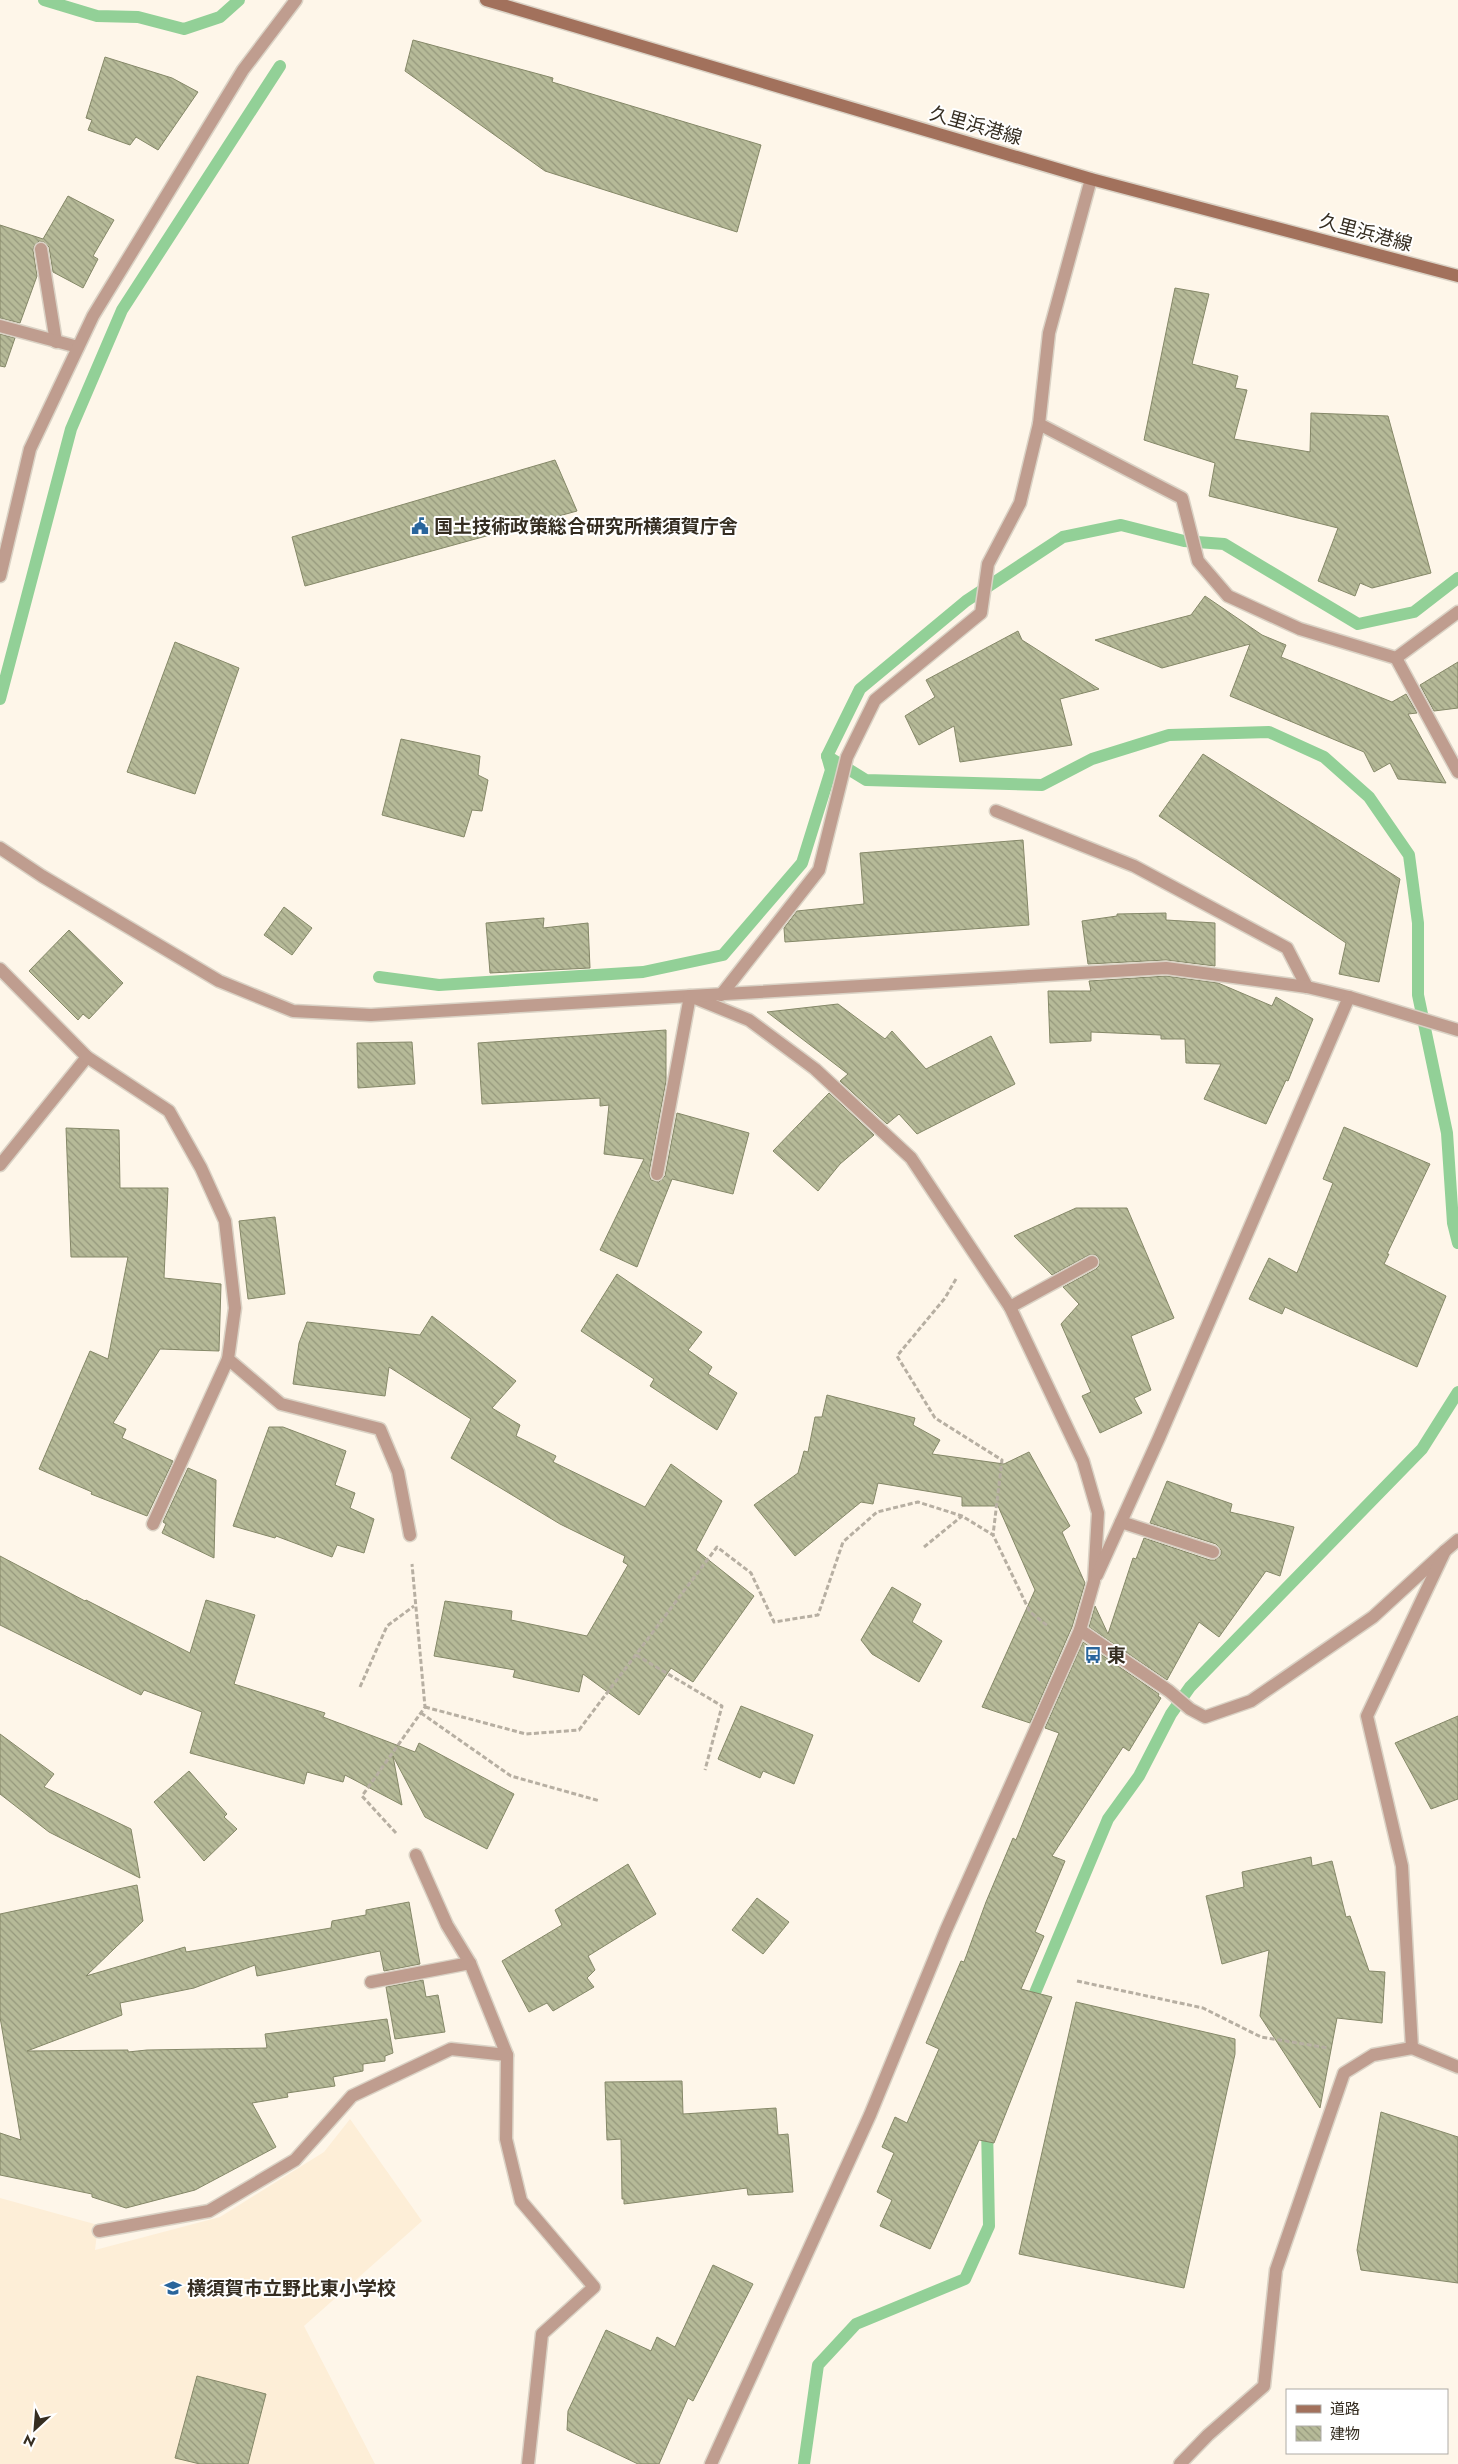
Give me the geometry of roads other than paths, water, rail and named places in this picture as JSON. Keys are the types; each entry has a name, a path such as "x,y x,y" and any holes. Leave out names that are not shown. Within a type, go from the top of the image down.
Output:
{"main road":[{"name":"久里浜港線","path":"486,0 1091,178 1458,276"}],"street":[{"path":"0,576 30,449 93,316 243,70 296,0"},
{"path":"722,995 819,870 847,757 875,700 981,613 988,564 1020,503 1039,424 1049,333 1091,178"},
{"path":"41,249 56,342"},
{"path":"0,326 78,347"},
{"path":"1039,424 1182,498 1198,561 1228,596 1300,629 1396,658 1458,772"},
{"path":"1396,658 1458,612"},
{"path":"996,811 1134,866 1287,948 1307,987"},
{"path":"0,848 42,876 219,981 293,1011 371,1015 1166,968 1307,987 1441,1023 1458,1030"},
{"path":"0,969 87,1057 168,1111 201,1168 225,1221 235,1308 228,1359 153,1524"},
{"path":"657,1174 690,996"},
{"path":"690,996 749,1020 815,1068 911,1158 1010,1307 1083,1462 1098,1512 1094,1581"},
{"path":"711,2464 870,2115 946,1930 1074,1645 1094,1581 1349,997"},
{"path":"0,1165 87,1057"},
{"path":"1010,1307 1092,1262"},
{"path":"228,1359 280,1404 380,1429 398,1472 410,1536"},
{"path":"1121,1522 1213,1552"},
{"path":"1080,1630 1169,1690 1190,1709 1205,1717 1251,1701 1373,1617 1458,1540"},
{"path":"1412,2048 1402,1866 1366,1716 1445,1550"},
{"path":"416,1855 447,1925 470,1963 507,2055 506,2139 521,2201 594,2287 542,2334 528,2464"},
{"path":"370,1982 470,1963"},
{"path":"1180,2464 1208,2435 1264,2386 1276,2270 1344,2074 1373,2055 1412,2048 1456,2064"},
{"path":"99,2231 209,2211 296,2160 352,2096 451,2049 507,2055"}],"waterway":[{"path":"44,0 97,16 138,17 184,29 220,17 239,0"},
{"path":"0,699 71,429 122,310 280,66"},
{"path":"1458,578 1414,612 1358,624 1224,544 1184,541 1121,525 1063,537 966,601 860,689 827,756 866,780 1042,785 1092,759 1169,735 1269,732 1324,757 1369,797 1409,855 1418,923 1418,995 1447,1133 1453,1223 1458,1243"},
{"path":"379,977 439,985 643,972 723,955 802,863 831,770 827,756"},
{"path":"1029,2007 1108,1819 1139,1776 1171,1714 1190,1687 1422,1449 1458,1392"},
{"path":"804,2464 818,2365 856,2324 965,2279 989,2226 987,2126"}],"place":[{"name":"国土技術政策総合研究所横須賀庁舎","path":"420,526"},
{"name":"東","path":"1093,1655"},
{"name":"横須賀市立野比東小学校","path":"173,2288"}]}
